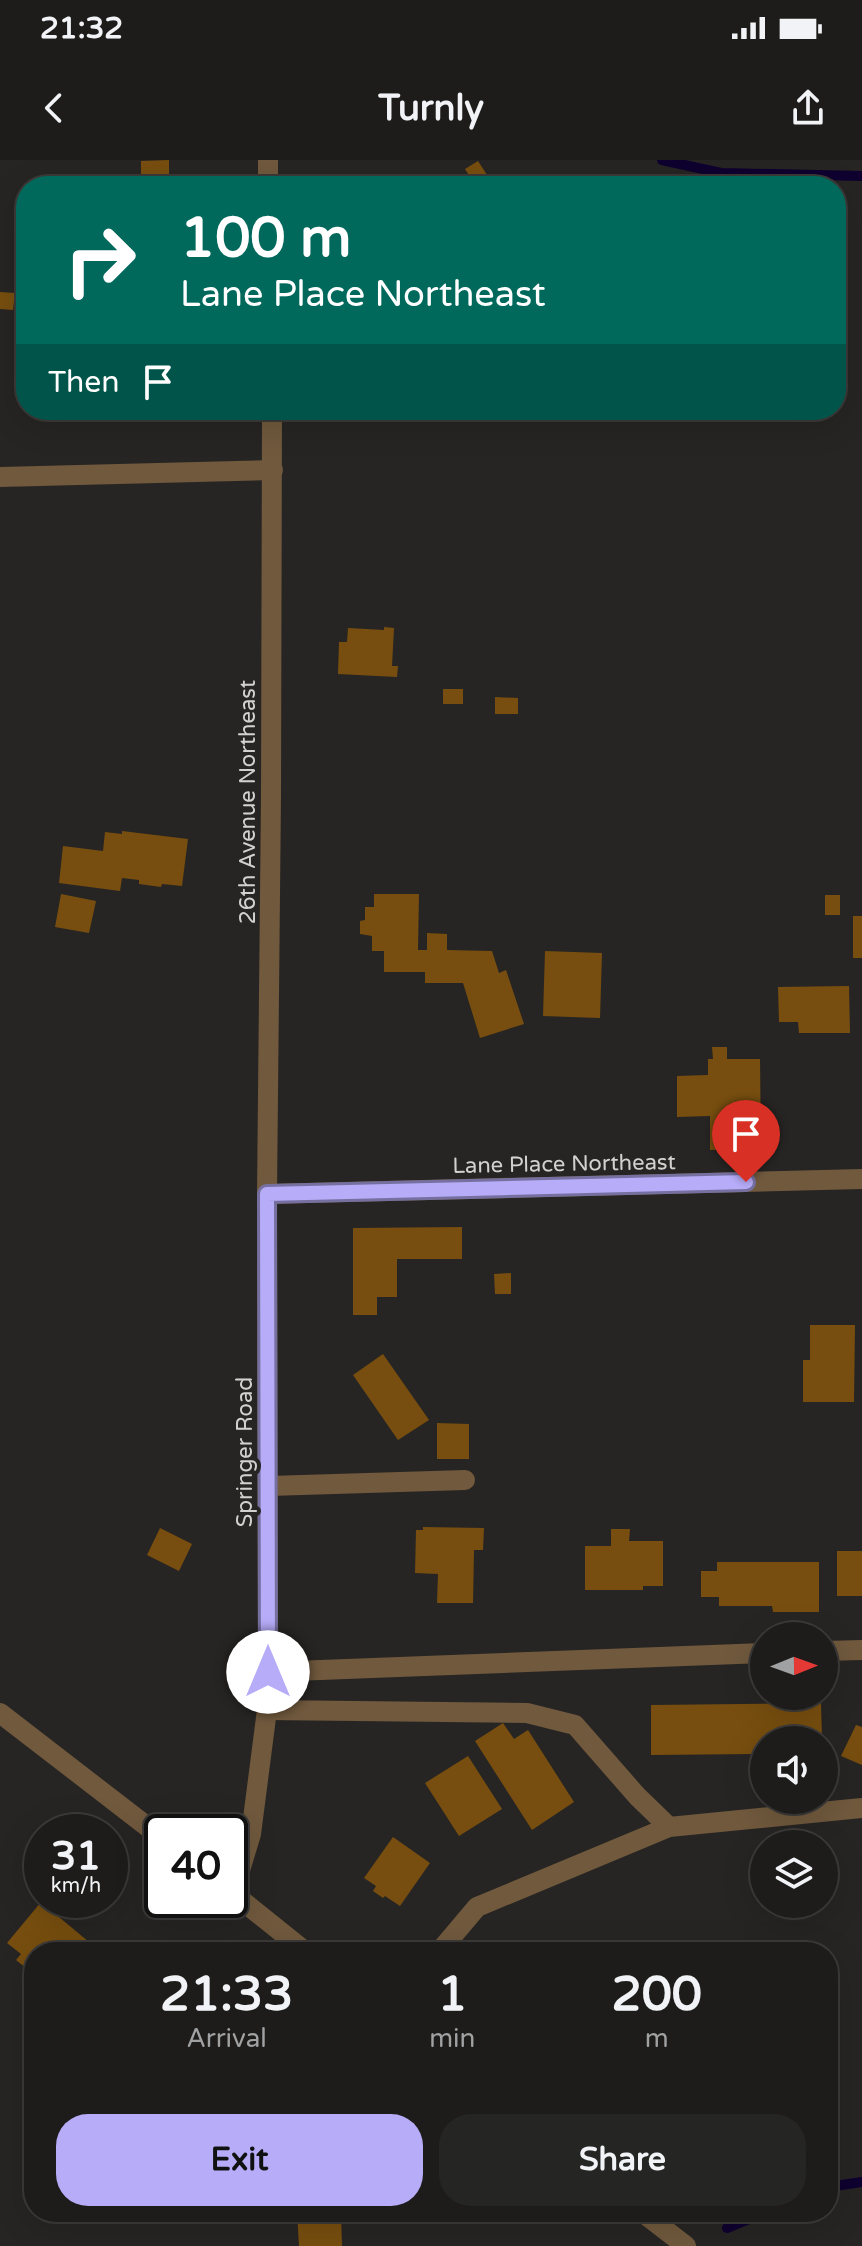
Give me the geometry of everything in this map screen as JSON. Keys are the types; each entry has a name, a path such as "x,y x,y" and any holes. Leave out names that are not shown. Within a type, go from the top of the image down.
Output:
{"street":[{"name":"26th Avenue Northeast","path":"267,1194 272,420"},
{"path":"0,477 273,470"},
{"name":"Lane Place Northeast","path":"267,1194 862,1179"},
{"name":"Springer Road","path":"267,1194 267,1710"},
{"path":"269,1486 465,1480"},
{"path":"838,1651 862,1650"},
{"path":"268,1672 750,1654"},
{"path":"248,1843 267,1710 527,1713 575,1725 637,1796 669,1827"},
{"path":"0,1713 144,1824"},
{"path":"447,1942 477,1907 669,1827 862,1808"},
{"path":"248,1906 294,1942"},
{"path":"655,2222 686,2246"}],"building":[{"path":"169,160 169,176 141,176 141,161"},
{"path":"478,161 488,176 470,176 465,169"},
{"path":"0,292 15,293 13,310 0,309"},
{"path":"384,627 394,628 392,666 398,666 397,677 338,674 339,642 347,642 348,628 384,630"},
{"path":"443,689 463,689 463,704 443,704"},
{"path":"495,697 518,698 518,714 495,714"},
{"path":"122,831 188,839 182,886 162,884 161,887 122,878 120,891 59,883 63,846 103,851 105,832 122,834"},
{"path":"61,894 96,901 89,933 55,927"},
{"path":"374,894 419,894 418,950 427,950 427,933 447,934 447,950 492,951 499,973 506,970 524,1024 480,1038 463,983 425,983 425,972 384,972 384,951 372,951 372,936 360,934 365,907 374,907"},
{"path":"825,895 840,895 840,915 825,915"},
{"path":"853,916 862,916 862,958 853,958"},
{"path":"545,951 602,953 600,1018 543,1016"},
{"path":"849,986 850,1033 799,1033 798,1022 779,1022 778,987"},
{"path":"712,1047 727,1047 727,1059 760,1059 761,1149 710,1150 710,1116 677,1117 677,1076 708,1075 708,1059 713,1059"},
{"path":"462,1227 462,1259 397,1259 397,1297 377,1297 377,1315 353,1315 353,1228"},
{"path":"511,1273 511,1294 495,1294 494,1274"},
{"path":"810,1325 855,1325 854,1402 803,1402 803,1360 810,1360"},
{"path":"383,1354 429,1420 398,1440 353,1375"},
{"path":"437,1423 469,1424 469,1459 437,1459"},
{"path":"423,1527 484,1528 483,1550 474,1550 473,1603 437,1603 438,1574 415,1573 416,1530 423,1530"},
{"path":"160,1528 192,1544 179,1571 147,1555"},
{"path":"611,1529 630,1529 629,1541 663,1541 663,1586 643,1586 643,1590 585,1590 585,1546 611,1546"},
{"path":"837,1551 862,1551 862,1596 837,1596"},
{"path":"717,1562 819,1562 819,1612 773,1612 772,1606 719,1606 719,1597 701,1597 701,1571 717,1571"},
{"path":"750,1704 750,1710 821,1710 822,1726 750,1726 750,1754 651,1755 651,1705"},
{"path":"503,1723 514,1739 528,1730 574,1802 532,1830 475,1741"},
{"path":"856,1725 862,1727 862,1765 841,1756"},
{"path":"468,1756 502,1809 459,1836 425,1783"},
{"path":"393,1837 430,1863 400,1906 373,1891 376,1886 364,1878"},
{"path":"28,1918 60,1918 89,1942 24,1942 24,1966 16,1960 21,1954 7,1943"},
{"path":"298,2222 341,2222 342,2246 299,2246"}],"waterway":[{"path":"662,160 721,173 862,176"},
{"path":"838,2186 862,2182"},
{"path":"727,2228 742,2222"}],"route":[{"path":"268,1672 267,1194 746,1182"}]}
